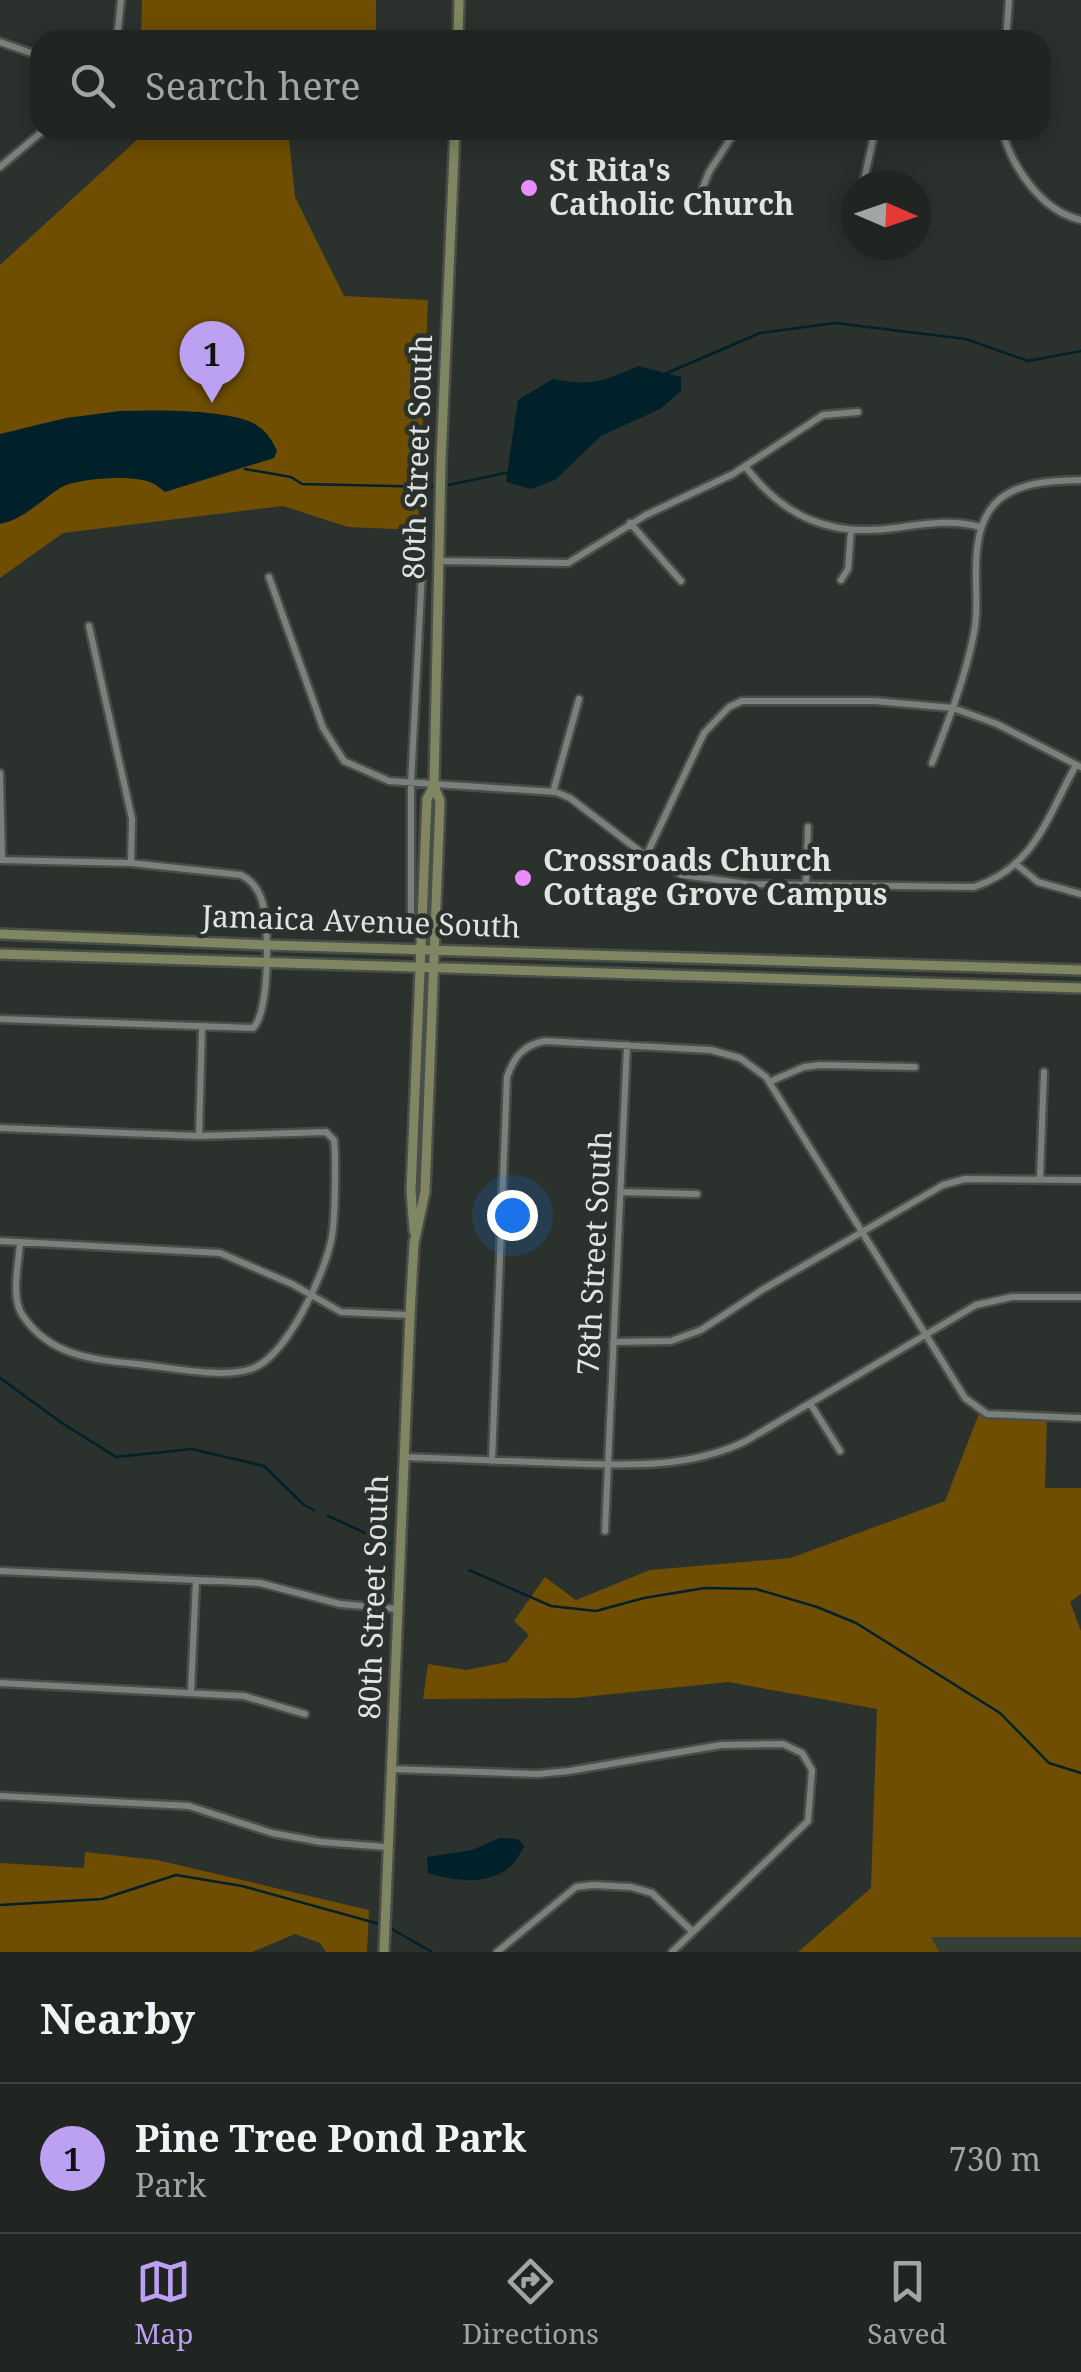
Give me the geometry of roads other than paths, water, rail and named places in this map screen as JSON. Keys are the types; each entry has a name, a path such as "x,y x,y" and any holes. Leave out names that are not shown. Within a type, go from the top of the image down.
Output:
{"main road":[{"path":"458,30 459,0"},
{"name":"80th Street South","path":"384,1952 414,1243 411,1191 420,950 428,799 434,786 455,140"},
{"name":"80th Street South","path":"414,1243 425,1192 436,950 440,800 434,786"},
{"name":"Jamaica Avenue South","path":"0,934 1081,970"},
{"name":"Jamaica Avenue South","path":"0,954 1081,988"}],"street":[{"path":"118,30 121,0"},
{"path":"1007,30 1009,0"},
{"path":"0,42 30,52"},
{"path":"0,167 32,140"},
{"path":"703,186 730,140"},
{"path":"867,170 873,140"},
{"path":"1004,140 1029,183 1049,205 1081,220"},
{"path":"439,560 568,563 630,523 688,498 745,466 823,415 858,412"},
{"path":"745,466 769,494 799,516 850,530 945,522 980,528"},
{"path":"932,763 974,638 980,528 996,503 1023,484 1081,480"},
{"path":"630,523 681,581"},
{"path":"841,580 848,569 850,530"},
{"name":"80th Street South","path":"410,932 411,784 422,572"},
{"path":"269,576 323,728 344,761 378,779 411,784 553,792 570,798 646,856 682,875 748,884 974,887 999,879 1017,865 1078,766 997,724 953,708 876,701 742,701 729,706 704,733 646,856"},
{"path":"89,626 132,819 131,863"},
{"path":"553,792 580,699"},
{"path":"0,773 1,860 131,863 226,871 252,881 264,910 266,945 258,1025 253,1028 0,1019"},
{"path":"806,884 808,827"},
{"path":"1017,865 1038,882 1081,894"},
{"path":"199,1136 202,1028"},
{"path":"492,1461 507,1078 524,1047 544,1042 724,1052 755,1066 769,1082 956,1386 987,1414 1081,1418"},
{"name":"78th Street South","path":"606,1530 628,1045"},
{"path":"769,1082 804,1066 915,1067"},
{"path":"1040,1178 1044,1072"},
{"path":"326,1132 329,1120"},
{"path":"0,1128 199,1136 326,1132 334,1140 332,1236 326,1262 281,1345 270,1358 248,1370 224,1372 69,1354 53,1345 21,1315 16,1296 20,1242"},
{"path":"613,1342 671,1341 687,1336 943,1185 965,1179 1081,1180"},
{"path":"621,1192 697,1194"},
{"path":"0,1241 220,1253 292,1284 341,1312 410,1315"},
{"path":"404,1457 608,1464 668,1464 706,1457 746,1442 976,1305 1012,1297 1081,1297"},
{"path":"810,1403 840,1451"},
{"path":"0,1571 260,1583 340,1604 398,1609"},
{"path":"191,1691 196,1580"},
{"path":"0,1683 244,1696 305,1714"},
{"path":"391,1770 553,1772 720,1745 783,1744 798,1750 812,1770 810,1814 801,1830 672,1952"},
{"path":"0,1796 189,1806 272,1832 321,1842 387,1847"},
{"path":"497,1952 576,1887 643,1889 662,1900 693,1932"}],"water":[{"path":"638,366 681,377 681,391 660,409 601,436 555,480 531,489 506,482 518,400 553,379 597,381"},
{"path":"120,411 187,411 238,418 260,428 277,451 274,458 165,492 144,480 119,478 68,485 24,514 0,524 0,434 66,418"},
{"path":"500,1838 517,1839 525,1846 501,1873 470,1880 428,1873 427,1857 472,1850"}],"waterway":[{"path":"665,374 760,333 835,323 966,339 1028,361 1081,351"},
{"path":"245,469 291,477 302,484 436,487"},
{"path":"444,486 510,472"},
{"path":"0,1378 116,1457 192,1449 264,1466 314,1510"},
{"path":"328,1516 390,1544"},
{"path":"469,1570 551,1606 596,1611 705,1588 756,1589 817,1607 856,1623 1000,1713 1049,1763 1081,1773"},
{"path":"0,1905 102,1899 176,1875 242,1886 383,1925"},
{"path":"390,1928 432,1952"}],"place":[{"name":"St Rita's Catholic Church","path":"529,188"},
{"name":"Pine Tree Pond Park","path":"212,403"},
{"name":"Crossroads Church Cottage Grove Campus","path":"523,878"}]}
